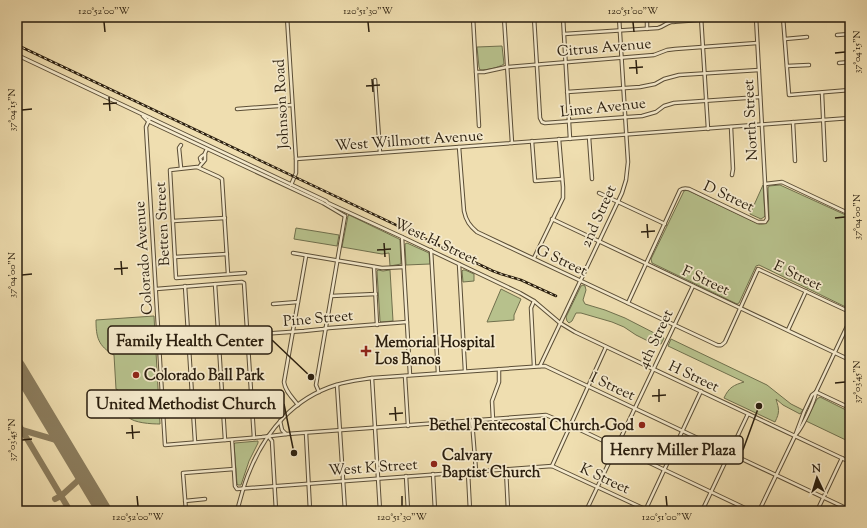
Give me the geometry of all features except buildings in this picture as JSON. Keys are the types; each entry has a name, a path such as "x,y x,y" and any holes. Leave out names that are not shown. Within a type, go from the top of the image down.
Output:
{"street":[{"name":"Johnson Road","path":"287,17 296,159 296,173 291,186"},
{"path":"473,17 479,126"},
{"path":"504,17 512,143"},
{"path":"534,17 537,64"},
{"path":"562,17 570,139"},
{"name":"2nd Street","path":"539,366 618,202 627,172 628,162 619,17"},
{"path":"647,17 647,29"},
{"path":"674,17 674,22"},
{"path":"564,34 658,28 674,22 701,18 739,17"},
{"name":"North Street","path":"756,17 767,217 765,222"},
{"path":"783,17 789,95 850,90"},
{"path":"701,18 708,129"},
{"path":"837,35 850,34"},
{"path":"785,39 807,37"},
{"name":"Citrus Avenue","path":"476,72 537,64 654,56 670,50 757,43"},
{"name":"West H Street","path":"17,55 326,204 346,211 431,250 534,301"},
{"path":"839,63 850,62"},
{"name":"Lime Avenue","path":"537,64 540,118 542,122 546,123 625,118 649,115 664,106 674,103 760,97"},
{"path":"787,66 809,65"},
{"path":"567,92 648,86 678,75 759,70"},
{"path":"375,80 380,153"},
{"path":"822,93 825,160"},
{"path":"237,109 292,105"},
{"name":"Colorado Avenue","path":"149,119 146,127 165,445 195,442"},
{"name":"West Willmott Avenue","path":"296,159 850,119"},
{"path":"793,122 795,162"},
{"path":"731,127 732,175"},
{"path":"590,137 592,179"},
{"path":"534,258 563,198 559,139"},
{"path":"532,141 534,181 562,179"},
{"path":"181,145 179,148 181,168 199,166 222,180 228,274 245,273"},
{"path":"199,166 205,159 205,153 208,147"},
{"name":"G Street","path":"459,147 464,211 468,223 477,232 720,346 725,342 740,308"},
{"name":"Betten Street","path":"181,168 170,170 176,278 228,274"},
{"path":"765,184 782,182 850,214"},
{"name":"D Street","path":"665,224 680,190 684,188 758,222 765,222"},
{"path":"599,193 665,224 628,303"},
{"path":"326,204 345,216"},
{"path":"319,392 316,385 346,211"},
{"path":"173,221 225,218"},
{"name":"F Street","path":"552,219 850,360"},
{"path":"402,237 410,375"},
{"path":"431,250 438,373"},
{"path":"293,253 374,267 404,267"},
{"path":"175,257 227,254"},
{"path":"298,405 285,388 284,382 306,256"},
{"path":"459,264 465,371"},
{"path":"374,267 377,325"},
{"name":"E Street","path":"740,308 758,269 850,312"},
{"path":"156,289 244,283 254,438"},
{"path":"215,284 225,440"},
{"path":"185,286 195,442 546,415 751,511"},
{"name":"4th Street","path":"586,511 693,286"},
{"path":"788,330 806,291"},
{"path":"331,296 376,294"},
{"path":"534,301 531,308 534,366"},
{"name":"H Street","path":"534,301 560,323 575,332 850,462"},
{"path":"273,304 298,302"},
{"path":"759,511 795,436 812,395 816,392 850,320"},
{"name":"Pine Street","path":"159,341 219,338 407,322"},
{"path":"552,466 606,347"},
{"name":"I Street","path":"236,511 243,488 255,459 268,436 280,420 298,405 319,392 337,385 372,378 534,366 545,366 850,510"},
{"path":"493,420 492,402 499,382 499,369"},
{"path":"405,376 408,426"},
{"path":"372,378 380,511"},
{"path":"337,385 345,511"},
{"path":"645,510 701,391"},
{"path":"816,392 850,408"},
{"path":"702,511 748,414"},
{"path":"280,420 282,430 287,434"},
{"path":"472,421 476,471"},
{"path":"306,433 310,511"},
{"path":"268,436 272,441 276,511"},
{"path":"232,440 235,486 237,488 243,488"},
{"path":"817,511 842,458"},
{"name":"West K Street","path":"243,488 552,466"},
{"name":"K Street","path":"552,466 649,511"},
{"path":"186,511 183,473 234,469"},
{"path":"506,469 508,511"},
{"path":"468,472 470,511"},
{"path":"433,474 435,511"},
{"path":"406,476 408,511"},
{"path":"185,500 205,499"}],"green space":[{"path":"564,17 616,17 565,21"},
{"path":"502,46 504,64 499,67 480,70 477,47"},
{"path":"763,185 765,216 761,219 750,214"},
{"path":"780,185 850,217 850,309 759,265 756,266 739,303 737,304 652,263 651,259 684,191 687,190 759,224 762,224 766,223 769,219 768,188 769,186"},
{"path":"349,215 399,239 401,264 390,266 389,253 382,254 342,247"},
{"path":"296,228 339,235 337,246 294,239"},
{"path":"407,243 429,253 430,264 406,265 405,244"},
{"path":"378,270 390,270 393,321 380,321"},
{"path":"463,270 474,274 474,281 463,282"},
{"path":"581,286 585,286 586,290 583,300 585,304 625,318 664,338 661,344 650,342 612,322 581,313 576,313 572,321 569,323 566,317"},
{"path":"501,289 521,299 514,315 514,320 487,322"},
{"name":"Colorado Ball Park","path":"154,316 160,424 138,422 128,417 124,411 118,390 116,389 114,355 101,344 97,336 96,326 96,320"},
{"path":"671,339 767,385 791,404 803,410 800,414 783,405 776,399 778,405 778,416 775,422 724,398 732,387 744,382 668,346"},
{"path":"820,397 850,412 850,442 806,421 817,399"},
{"path":"258,441 241,485 238,485 234,444"}],"taxiway":[{"path":"17,422 70,511"},
{"path":"22,430 63,442"},
{"path":"55,499 61,496 83,476"}],"runway":[{"path":"17,366 104,511"}],"railway":[{"path":"17,45 493,271 521,280 556,296"}],"place":[{"name":"Memorial Hospital Los Banos","path":"366,351"},
{"name":"Colorado Ball Park","path":"136,375"},
{"name":"Family Health Center","path":"311,377"},
{"name":"Henry Miller Plaza","path":"759,406"},
{"name":"Bethel Pentecostal Church-God","path":"642,425"},
{"name":"United Methodist Church","path":"294,453"},
{"name":"Calvary Baptist Church","path":"434,464"}]}
